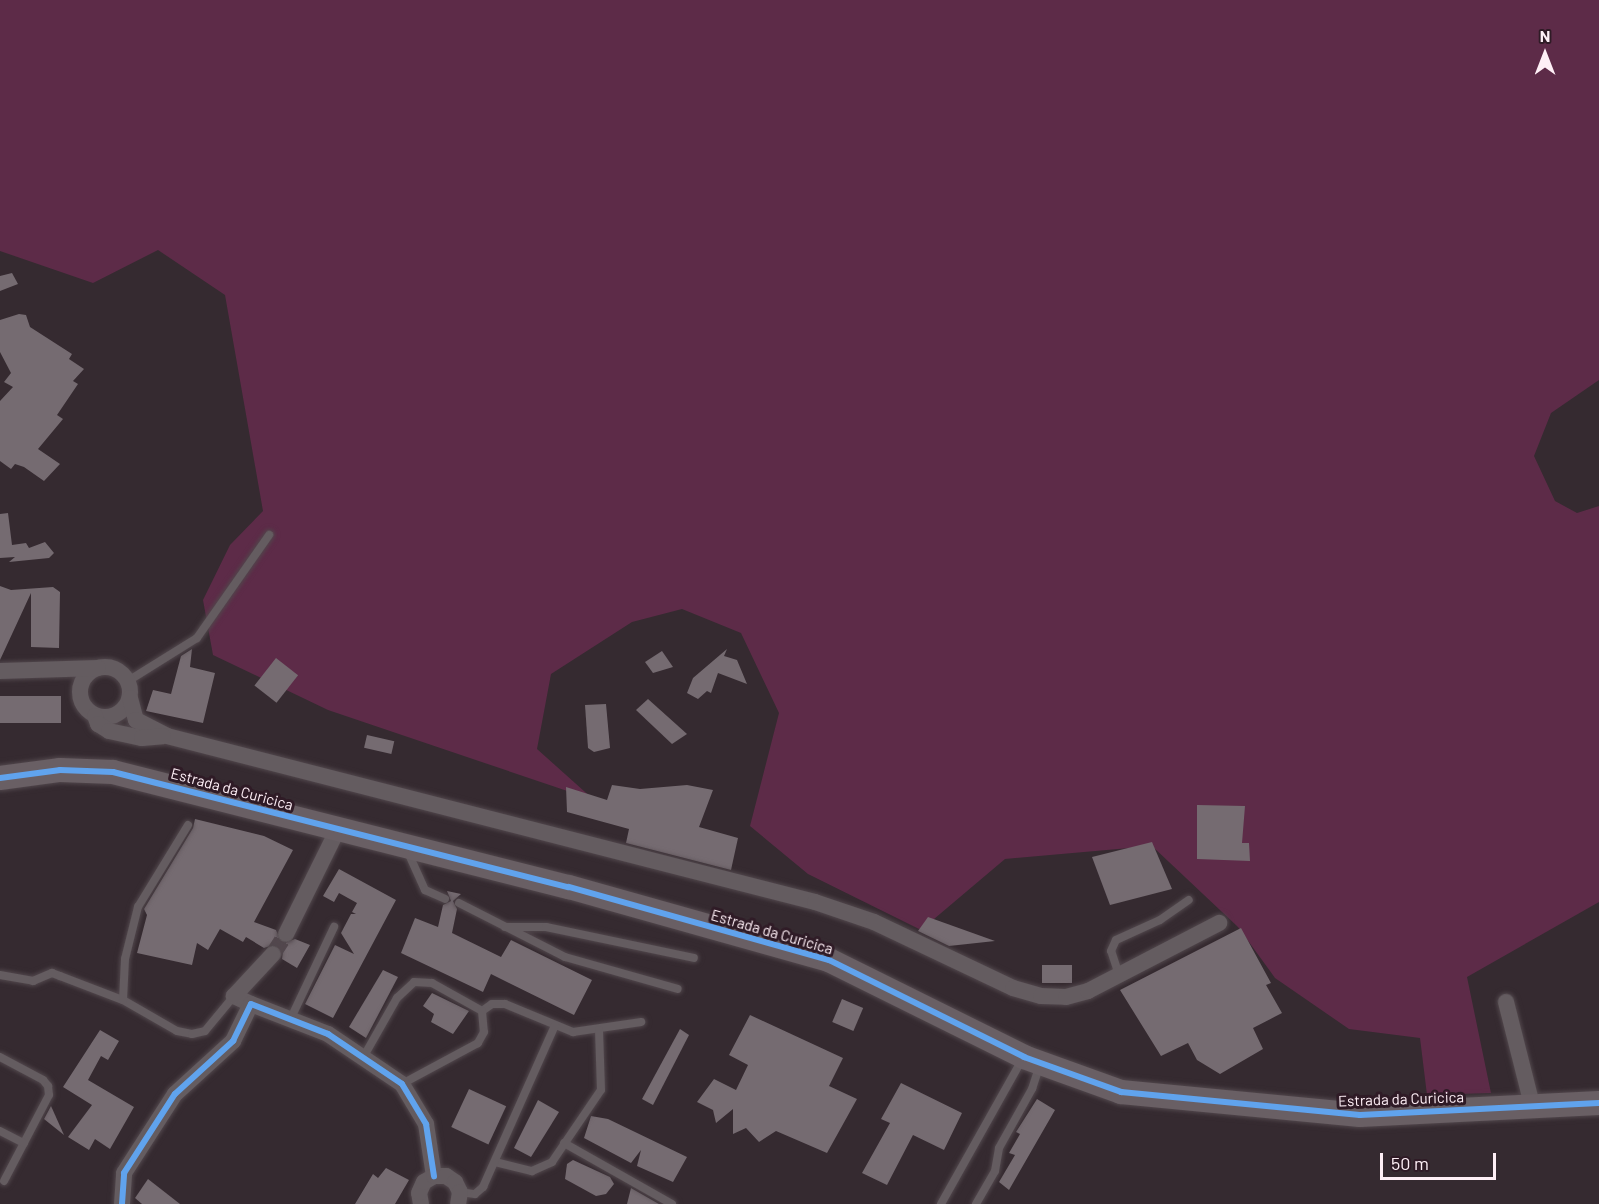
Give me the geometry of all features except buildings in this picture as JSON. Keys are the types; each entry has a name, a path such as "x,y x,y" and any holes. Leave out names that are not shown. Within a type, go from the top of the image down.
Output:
{"street":[{"path":"80,695 84,678 98,668"},
{"path":"0,671 116,669 129,689 135,720 167,736 816,902 874,922 1013,988 1041,996 1066,997 1119,975 1219,922"},
{"path":"45,670 72,683 83,704 104,729 124,736 167,736"},
{"path":"95,716 113,716 127,706 129,689"},
{"name":"Estrada da Curicica","path":"0,778 60,770 113,772 337,831 569,887 829,960 1032,1061 1151,1097 1290,1111 1360,1115 1599,1103"},
{"path":"286,934 337,831"},
{"path":"273,954 234,996 291,1018 364,1056 402,1084 426,1124 434,1176"},
{"path":"1506,1002 1532,1105"},
{"path":"122,1204 124,1173 175,1094 233,1041 251,1004"},
{"path":"421,1204 419,1193 424,1182 434,1176 446,1176 455,1182 459,1198"}],"lane":[{"path":"129,689 197,638 269,535"},
{"path":"123,1000 125,959 138,906 188,825"},
{"path":"406,847 421,885 445,899"},
{"path":"1119,975 1111,951 1116,940 1160,920 1189,900"},
{"path":"459,903 565,957 678,989"},
{"path":"291,1018 334,927"},
{"path":"505,927 546,927 694,958"},
{"path":"0,975 33,981 52,973 123,1000 177,1030 192,1034 205,1031 234,996"},
{"path":"364,1056 397,998 414,982 432,983 482,1011"},
{"path":"482,1011 492,1004 505,1004 573,1032 599,1030 640,1022"},
{"path":"402,1084 478,1043 484,1032 482,1011"},
{"path":"459,1198 479,1191 495,1162 555,1025"},
{"path":"495,1162 523,1170 543,1169 564,1143 601,1090 599,1030"},
{"path":"0,1057 48,1086 49,1095 4,1181"},
{"path":"941,1204 1032,1061"},
{"path":"976,1204 995,1171 999,1148 1032,1089 1032,1061"},
{"path":"0,1131 24,1143"},
{"path":"564,1143 672,1204"}],"shaded area":[{"path":"0,0 1599,0 1599,380 1551,413 1534,456 1555,501 1577,513 1599,506 1599,902 1467,977 1491,1093 1427,1095 1420,1038 1349,1029 1275,978 1238,927 1152,846 1005,859 921,930 808,874 750,826 779,713 741,633 682,609 632,622 551,674 537,749 594,800 328,710 213,655 203,600 230,545 263,511 225,295 158,250 93,283 0,251"}],"tunnel":[{"path":"273,954 286,934"}],"cycle path":[{"path":"0,778 60,770 113,772 569,887 829,960 1024,1057 1121,1092 1360,1115 1599,1103"},
{"path":"122,1204 124,1173 175,1094 233,1041 251,1004 328,1034 402,1084 426,1124 434,1176"}]}
